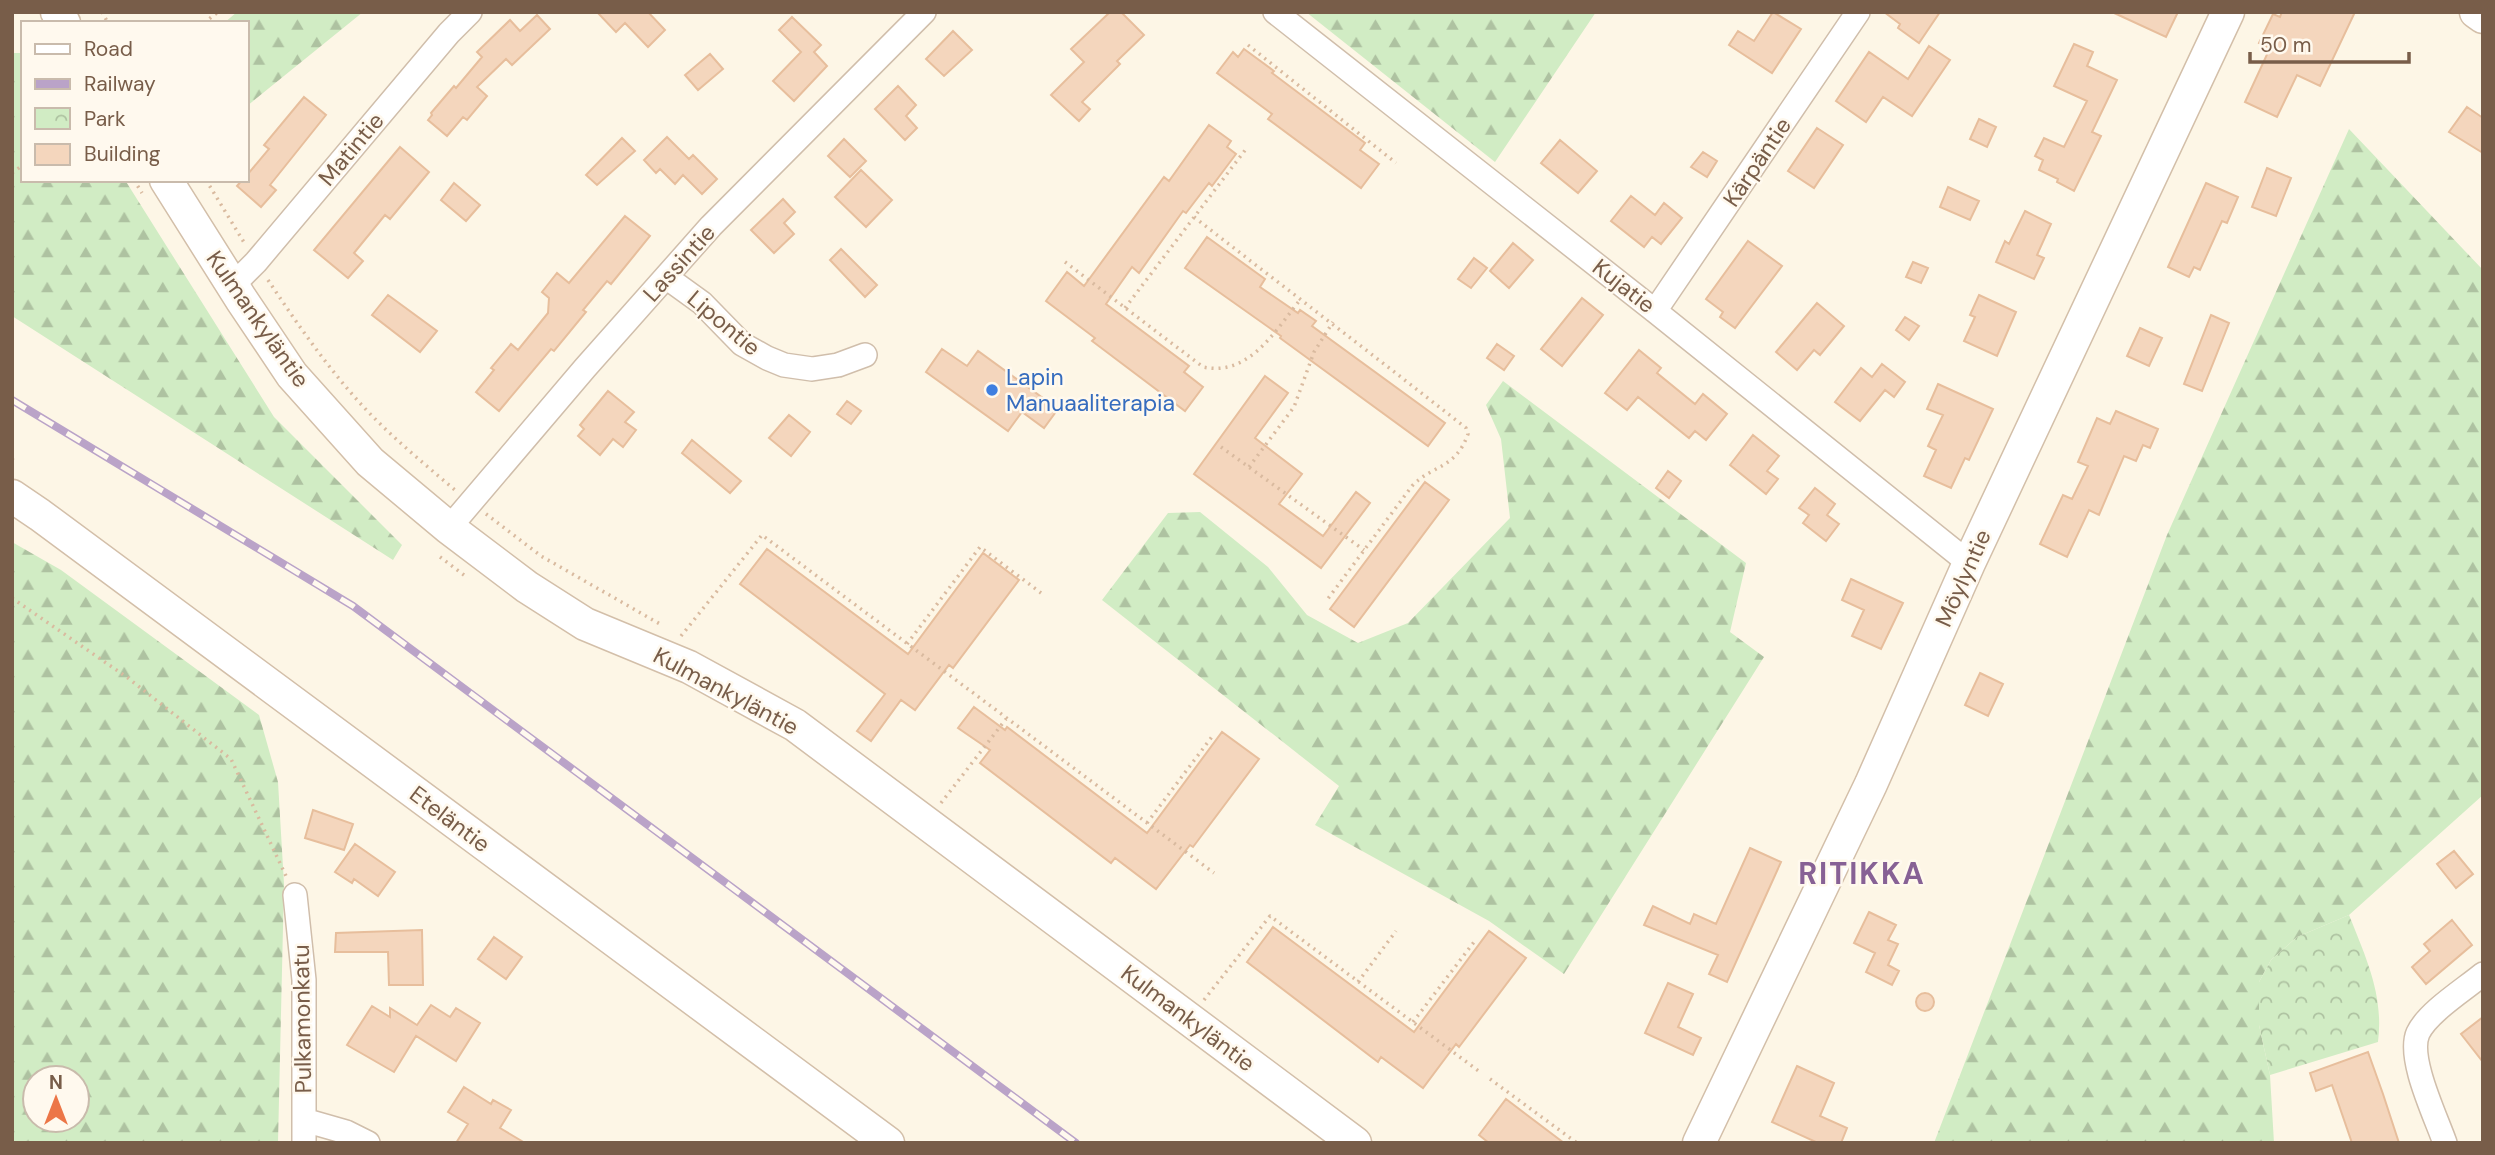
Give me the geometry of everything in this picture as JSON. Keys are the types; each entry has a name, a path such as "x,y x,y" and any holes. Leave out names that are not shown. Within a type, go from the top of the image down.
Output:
{"street":[{"name":"Matintie","path":"232,286 256,262 449,33 470,12"},
{"name":"Lassintie","path":"449,527 711,226 925,12"},
{"name":"Kujatie","path":"1275,12 1656,311 1969,564"},
{"name":"Kärpäntie","path":"1656,311 1858,12"},
{"name":"Möylyntie","path":"1699,1143 1871,784 1969,564 2228,12"},
{"path":"2476,12 2483,17"},
{"name":"Kulmankyläntie","path":"167,182 292,375 370,462 449,527 527,587 585,624 689,667 795,725 1355,1143"},
{"name":"Lipontie","path":"666,277 702,303 742,344 784,365 813,369 838,365 866,355"},
{"name":"Eteläntie","path":"12,496 888,1143"},
{"name":"Pulkamonkatu","path":"295,895 304,980 304,1143"},
{"path":"2445,1143 2416,1060 2417,1036 2432,1016 2483,974"},
{"path":"304,1120 346,1132 368,1143"}],"path":[{"path":"1248,45 1396,163"},
{"path":"1125,308 1245,149"},
{"path":"207,182 256,262 319,354 360,403 408,451 541,556 668,629"},
{"path":"1194,217 1300,300 1333,322 1466,428 1468,434 1464,445 1447,465 1418,479 1412,485 1327,600"},
{"path":"1065,262 1203,367 1217,370 1239,364 1261,350 1300,300"},
{"path":"1249,467 1294,407 1314,352 1333,322"},
{"path":"1221,447 1364,550"},
{"path":"12,459 17,463"},
{"path":"689,667 694,653 681,636 761,535 1214,873"},
{"path":"907,643 980,547 1041,593"},
{"path":"12,598 128,678 231,759 295,895"},
{"path":"927,823 1006,719"},
{"path":"1147,823 1214,734"},
{"path":"1189,1019 1270,916 1480,1072"},
{"path":"1358,982 1396,931"},
{"path":"1413,1022 1474,942"},
{"path":"1490,1079 1577,1143"}],"green space":[{"path":"237,12 363,12 248,105 248,21 226,21"},
{"path":"1306,12 1596,12 1495,162"},
{"path":"12,53 21,53 21,182 126,182 274,417 402,545 393,560 12,316"},
{"path":"2349,129 2483,270 2483,795 2349,915 2297,937 2271,960 2259,982 2259,1025 2270,1075 2274,1143 1934,1143 2167,535"},
{"path":"1503,381 1746,563 1730,632 1764,657 1564,974 1489,921 1315,825 1339,786 1102,600 1168,513 1200,512 1268,567 1307,615 1358,643 1408,623 1510,518 1501,439 1486,405"},
{"path":"12,542 61,570 259,715 278,782 284,884 278,1143 12,1143"},
{"path":"2349,915 2376,992 2378,1042 2270,1075 2259,1025 2259,982 2271,960 2297,937"}],"building":[{"path":"597,12 648,12 665,30 648,47 625,23 616,32"},
{"path":"1110,12 1121,12 1144,35 1117,61 1120,64 1082,102 1090,109 1079,121 1051,95 1084,62 1071,49"},
{"path":"1773,12 1801,29 1772,73 1729,45 1738,31 1754,41"},
{"path":"1884,12 1940,12 1919,43 1898,28 1900,24"},
{"path":"2112,12 2178,12 2166,37"},
{"path":"2282,12 2355,12 2320,86 2297,75 2277,117 2245,102 2270,48 2259,43 2273,14 2280,17"},
{"path":"537,15 550,29 512,65 506,59 477,87 487,96 467,120 463,117 447,136 428,120 454,86 456,88 482,57 477,52 510,20 520,31"},
{"path":"792,17 821,45 814,52 827,66 794,101 773,81 801,52 779,30"},
{"path":"953,31 972,50 944,76 926,59"},
{"path":"2074,44 2093,52 2087,66 2117,80 2092,132 2101,136 2074,191 2039,170 2043,160 2035,156 2044,138 2064,147 2087,101 2054,86"},
{"path":"1929,46 1950,60 1912,116 1883,97 1866,122 1836,101 1869,52 1908,79"},
{"path":"1244,49 1365,143 1360,150 1379,164 1361,188 1268,119 1272,114 1217,73 1233,52 1238,57"},
{"path":"710,54 723,69 698,90 685,75"},
{"path":"898,86 916,105 906,116 917,128 905,140 875,109"},
{"path":"304,97 326,115 270,185 276,190 261,207 237,186 240,182 248,182 248,174 269,149 264,145"},
{"path":"2467,107 2483,118 2483,153 2449,132"},
{"path":"1979,119 1996,127 1987,147 1970,139"},
{"path":"1209,125 1231,141 1227,147 1236,154 1212,186 1209,183 1186,213 1183,211 1139,273 1132,267 1106,304 1189,366 1184,372 1203,387 1185,411 1092,341 1095,338 1046,301 1067,272 1084,286 1164,177 1169,181"},
{"path":"1817,128 1843,145 1814,188 1788,171"},
{"path":"667,137 689,159 693,155 717,179 702,194 683,175 675,184 660,169 656,173 644,160"},
{"path":"622,138 635,151 597,185 586,175"},
{"path":"844,139 866,161 850,177 828,156"},
{"path":"1560,140 1597,171 1578,193 1541,163"},
{"path":"400,147 429,172 390,219 385,215 354,253 363,261 348,278 314,250"},
{"path":"1703,152 1717,161 1707,177 1691,167"},
{"path":"2267,168 2291,178 2276,216 2252,207"},
{"path":"861,170 892,200 866,227 835,197"},
{"path":"454,183 480,205 466,221 441,200"},
{"path":"2206,183 2238,197 2227,223 2222,221 2200,270 2194,267 2189,277 2168,267"},
{"path":"1948,187 1979,201 1970,220 1940,207"},
{"path":"1631,196 1655,215 1664,203 1682,218 1661,244 1652,237 1644,247 1611,221"},
{"path":"783,199 795,212 784,223 794,234 774,253 751,230"},
{"path":"2025,211 2051,224 2037,255 2044,258 2034,279 1996,262 2005,241 2009,244"},
{"path":"625,216 650,236 611,284 607,281 554,351 551,349 499,411 476,392 494,370 491,368 511,344 518,350 548,313 549,298 542,292 557,273 569,283"},
{"path":"1207,237 1265,279 1260,287 1298,313 1300,310 1316,321 1312,326 1445,423 1428,446 1185,268"},
{"path":"1748,241 1782,266 1735,328 1720,317 1723,312 1706,299"},
{"path":"1513,243 1533,260 1509,288 1490,271"},
{"path":"841,249 877,285 865,297 830,260"},
{"path":"1474,258 1487,268 1471,288 1458,279"},
{"path":"1913,262 1928,268 1921,283 1906,277"},
{"path":"388,295 437,331 420,352 372,315"},
{"path":"1979,295 2016,312 1997,356 1964,341 1975,317 1970,315"},
{"path":"1582,298 1603,315 1562,366 1541,349"},
{"path":"1817,303 1844,326 1820,355 1814,350 1797,370 1776,352"},
{"path":"2211,315 2229,323 2202,391 2184,384"},
{"path":"1905,317 1919,326 1909,340 1896,330"},
{"path":"2140,328 2162,338 2149,366 2127,356"},
{"path":"1497,344 1514,356 1504,370 1487,358"},
{"name":"Lapin Manuaaliterapia","path":"942,349 967,366 978,351 1058,409 1044,428 1022,412 1008,431 926,372"},
{"path":"1639,350 1661,368 1657,373 1695,404 1703,394 1727,414 1706,440 1695,431 1689,438 1638,397 1627,410 1605,393"},
{"path":"1882,364 1905,382 1894,397 1885,390 1860,421 1835,402 1861,368 1872,377"},
{"path":"1265,376 1288,393 1255,438 1302,474 1279,504 1323,536 1356,492 1370,503 1321,568 1194,474"},
{"path":"1938,384 1993,409 1969,460 1965,458 1951,488 1924,476 1936,450 1928,446 1943,415 1927,409"},
{"path":"608,391 634,412 625,422 636,430 623,447 613,439 600,455 578,436 584,429 580,425"},
{"path":"847,401 861,411 851,424 837,414"},
{"path":"2116,411 2158,429 2150,448 2143,445 2136,461 2124,456 2099,515 2089,510 2067,557 2040,544 2063,495 2072,499 2088,466 2078,462 2097,418 2110,424"},
{"path":"789,415 810,432 791,456 769,438"},
{"path":"1753,435 1779,456 1767,471 1778,479 1766,494 1730,465"},
{"path":"692,440 741,481 730,493 682,453"},
{"path":"1668,471 1681,481 1669,498 1656,488"},
{"path":"1425,482 1449,500 1354,627 1330,609"},
{"path":"1815,488 1835,504 1827,515 1839,524 1826,541 1803,523 1809,515 1799,508"},
{"path":"767,549 908,654 983,553 1019,580 953,668 949,665 915,710 901,700 871,741 857,731 885,694 740,584"},
{"path":"1851,579 1903,603 1881,649 1852,636 1864,610 1842,600"},
{"path":"1980,673 2003,684 1988,716 1965,705"},
{"path":"974,707 1005,730 1007,727 1147,833 1222,732 1259,759 1193,847 1190,845 1156,889 1115,858 1111,863 980,763 990,750 958,728"},
{"path":"313,810 353,824 344,850 305,838"},
{"path":"355,844 395,872 378,896 354,879 352,883 335,872"},
{"path":"1750,848 1781,862 1727,982 1709,974 1718,955 1644,925 1653,906 1690,924 1694,914 1716,924"},
{"path":"2454,851 2473,874 2456,888 2437,864"},
{"path":"1869,912 1896,925 1888,940 1898,944 1888,965 1899,971 1892,985 1866,972 1875,953 1854,943"},
{"path":"2452,920 2472,945 2426,984 2412,967 2430,951 2424,944"},
{"path":"1273,927 1414,1032 1489,931 1526,958 1459,1047 1456,1044 1423,1088 1381,1057 1378,1062 1247,962"},
{"path":"422,930 423,985 389,985 388,952 335,952 336,933"},
{"path":"494,937 522,957 506,979 478,959"},
{"path":"1668,983 1693,994 1678,1027 1701,1038 1693,1055 1645,1033"},
{"path":"1925,993 1931,996 1934,1002 1931,1008 1925,1011 1919,1008 1916,1002 1919,996"},
{"path":"431,1005 450,1017 456,1008 480,1023 456,1061 416,1036 394,1072 347,1045 372,1006 390,1017 390,1008 417,1025"},
{"path":"2483,1017 2483,1062 2461,1034"},
{"path":"2368,1052 2399,1143 2352,1143 2332,1085 2316,1091 2310,1073"},
{"path":"1797,1066 1834,1083 1820,1116 1847,1128 1841,1143 1818,1143 1772,1122"},
{"path":"464,1087 491,1104 493,1100 511,1110 500,1128 525,1143 456,1143 468,1124 448,1112"},
{"path":"1506,1099 1564,1143 1489,1143 1479,1135"}],"railway":[{"path":"12,400 353,606 1076,1143"}],"place":[{"name":"Lapin Manuaaliterapia","path":"992,390"}],"district":[{"name":"RITIKKA","path":"1862,873"}]}
